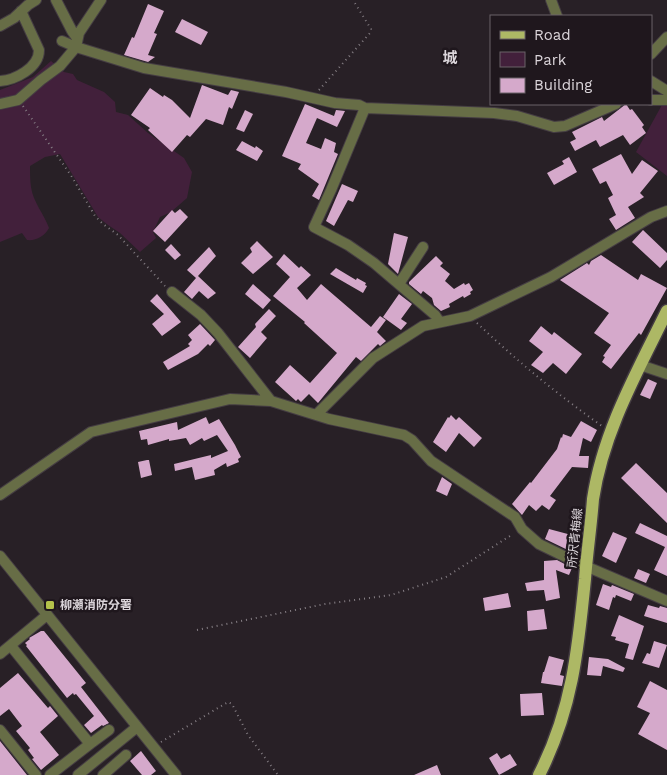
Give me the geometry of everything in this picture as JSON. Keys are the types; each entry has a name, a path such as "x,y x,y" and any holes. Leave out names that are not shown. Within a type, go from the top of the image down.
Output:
{"main road":[{"name":"所沢青梅線","path":"539,775 553,746 569,698 580,640 596,479 610,432 640,365 667,312"}],"street":[{"path":"0,26 14,18 36,0"},
{"path":"56,0 77,42"},
{"path":"0,104 18,100 60,66 77,42 101,0"},
{"path":"551,0 557,15"},
{"path":"0,81 9,80 20,75 32,66 39,56 39,50 21,11"},
{"path":"652,53 667,37"},
{"path":"62,41 77,42 144,68 227,81 335,103 359,105 365,108 494,113 516,116 554,127 566,126 614,105"},
{"path":"652,82 667,91"},
{"path":"652,100 667,100"},
{"path":"365,108 314,227 348,245 374,263 435,315 439,321"},
{"path":"316,415 373,358 423,326 439,321 470,316 551,278 651,217 667,211"},
{"path":"399,284 423,247"},
{"path":"172,292 201,315 218,332 271,400"},
{"path":"640,365 667,374"},
{"path":"0,495 91,432 230,399 271,400 316,415 404,435 412,440 431,461 515,517 522,529 539,544 667,601"},
{"path":"0,556 176,775"},
{"path":"0,654 47,615"},
{"path":"11,646 90,744"},
{"path":"78,775 137,727"},
{"path":"0,730 36,775"},
{"path":"50,775 109,730"},
{"path":"103,775 126,755"}],"path":[{"path":"313,98 370,33 371,30 353,0"},
{"path":"18,100 72,177 95,216 138,254 161,282 172,292"},
{"path":"470,316 505,350 568,402 610,432"},
{"path":"197,630 325,604 391,595 446,577 522,529"},
{"path":"153,747 228,702 232,704 248,734 278,775"}],"green space":[{"path":"51,61 64,72 73,74 77,80 104,92 115,102 116,112 128,115 148,133 184,158 192,172 187,198 171,212 160,217 153,232 156,238 140,252 120,233 98,217 60,154 45,157 30,166 32,192 49,228 47,231 43,236 34,240 27,240 22,233 0,242 0,90 33,77"},
{"path":"663,103 667,103 667,176 636,152"}],"building":[{"path":"148,4 164,11 154,33 157,34 148,55 155,57 148,62 124,55 132,37 134,38"},
{"path":"182,19 208,32 201,45 175,32"},
{"path":"202,85 228,95 231,90 239,92 232,109 229,107 223,125 206,119 190,137 187,135 172,152 148,130 150,128 131,115 150,88 163,97 164,95 172,100 190,118"},
{"path":"305,104 334,116 336,110 345,111 337,127 317,118 306,143 321,149 325,138 336,143 334,152 338,154 319,200 312,196 319,184 298,169 301,164 282,156"},
{"path":"627,105 644,125 642,127 646,133 630,145 623,135 600,147 596,140 575,151 570,142 576,139 572,132 602,117 604,121"},
{"path":"245,110 253,114 244,132 236,129"},
{"path":"242,141 255,148 256,146 263,151 257,161 236,150"},
{"path":"621,154 632,174 642,160 658,171 640,193 644,197 628,207 635,218 616,230 609,219 616,215 608,198 613,195 606,181 600,184 592,169"},
{"path":"569,157 577,172 554,185 547,173 564,164 562,161"},
{"path":"342,184 358,191 353,202 348,200 334,226 326,221"},
{"path":"180,209 188,217 165,242 153,231 172,210 175,213"},
{"path":"643,230 667,253 667,260 660,268 632,242"},
{"path":"394,233 408,237 398,274 388,264"},
{"path":"257,241 273,257 253,274 241,263 252,252 250,248"},
{"path":"171,244 181,255 175,260 165,250"},
{"path":"209,247 216,256 198,276 216,293 208,299 199,291 192,299 184,292 196,278 187,270"},
{"path":"284,254 299,268 301,266 311,275 297,288 307,300 321,284 371,327 380,316 386,320 377,332 386,341 380,346 378,344 361,361 356,357 318,403 309,394 301,402 298,399 296,401 275,382 290,365 310,383 337,353 305,322 273,296 290,277 276,264"},
{"path":"601,255 638,280 641,274 667,288 641,335 639,333 611,369 602,362 605,357 603,356 611,345 594,333 609,313 560,280 587,263 589,265 591,261"},
{"path":"436,256 443,263 440,266 450,274 445,281 454,289 464,283 465,285 469,283 473,290 470,292 471,294 464,298 463,296 449,304 450,307 441,311 434,305 432,298 423,291 421,294 409,284"},
{"path":"336,268 356,280 357,278 366,283 365,285 367,286 363,293 330,274"},
{"path":"253,284 271,300 263,309 245,294"},
{"path":"157,294 181,322 162,336 152,324 164,314 150,301"},
{"path":"399,294 412,304 401,319 407,323 401,330 383,317"},
{"path":"269,309 276,316 261,332 267,338 250,358 238,347"},
{"path":"200,324 215,340 198,354 168,370 163,362 190,346 188,344 192,340 188,335"},
{"path":"541,326 552,335 554,332 582,354 566,374 553,363 543,373 531,365 543,352 529,341"},
{"path":"648,379 657,383 650,399 640,395"},
{"path":"451,415 456,420 459,417 482,438 474,447 459,433 446,452 433,442"},
{"path":"206,417 209,424 219,419 241,457 238,459 239,462 227,467 226,463 214,470 215,475 195,480 192,467 175,471 174,464 211,455 211,458 228,451 217,435 204,441 202,438 190,445 186,438 169,441 169,439 148,445 147,439 141,440 139,431 177,422 178,430"},
{"path":"581,421 597,430 591,442 583,438 579,456 589,456 588,468 572,467 550,496 556,500 549,510 542,505 536,511 529,505 522,515 512,504 557,449 563,434 571,437"},
{"path":"149,460 152,475 141,478 138,462"},
{"path":"636,463 667,493 667,523 621,478"},
{"path":"442,477 452,484 447,496 436,491"},
{"path":"640,523 667,536 667,576 654,570 665,547 635,533"},
{"path":"549,529 579,537 576,545 574,544 572,552 545,539"},
{"path":"613,532 627,538 616,563 602,556"},
{"path":"557,560 572,568 569,575 556,570 560,598 546,601 544,590 527,591 525,583 544,580 544,561"},
{"path":"638,569 650,574 646,583 634,578"},
{"path":"603,584 611,587 612,585 634,594 631,601 616,595 615,598 613,597 609,610 596,605"},
{"path":"508,593 511,607 485,611 483,598"},
{"path":"648,605 667,608 667,623 644,616"},
{"path":"544,609 547,629 528,631 527,611"},
{"path":"619,615 644,626 633,660 625,658 629,644 615,640 616,637 611,636"},
{"path":"44,631 86,683 81,687 109,723 102,725 91,733 84,725 94,716 76,694 74,695 73,693 67,698 26,646 25,643 29,638"},
{"path":"654,641 667,645 659,668 642,663 647,653 650,654"},
{"path":"549,656 564,660 560,675 564,676 562,686 541,683"},
{"path":"589,657 608,659 625,668 623,672 603,666 601,676 587,675"},
{"path":"18,673 48,708 50,706 58,716 40,732 59,755 41,770 32,759 34,758 28,750 30,748 16,731 22,726 9,709 0,716 0,688"},
{"path":"650,681 667,690 667,750 638,734 650,713 637,707"},
{"path":"542,693 544,715 521,716 520,694"},
{"path":"0,741 27,775 0,775"},
{"path":"141,751 156,771 151,775 142,775 130,761"},
{"path":"497,753 501,759 510,754 517,765 499,775 489,758"},
{"path":"437,765 441,775 414,775"}],"place":[{"name":"柳瀬消防分署","path":"50,605"}],"district":[{"name":"城","path":"450,58"}]}
